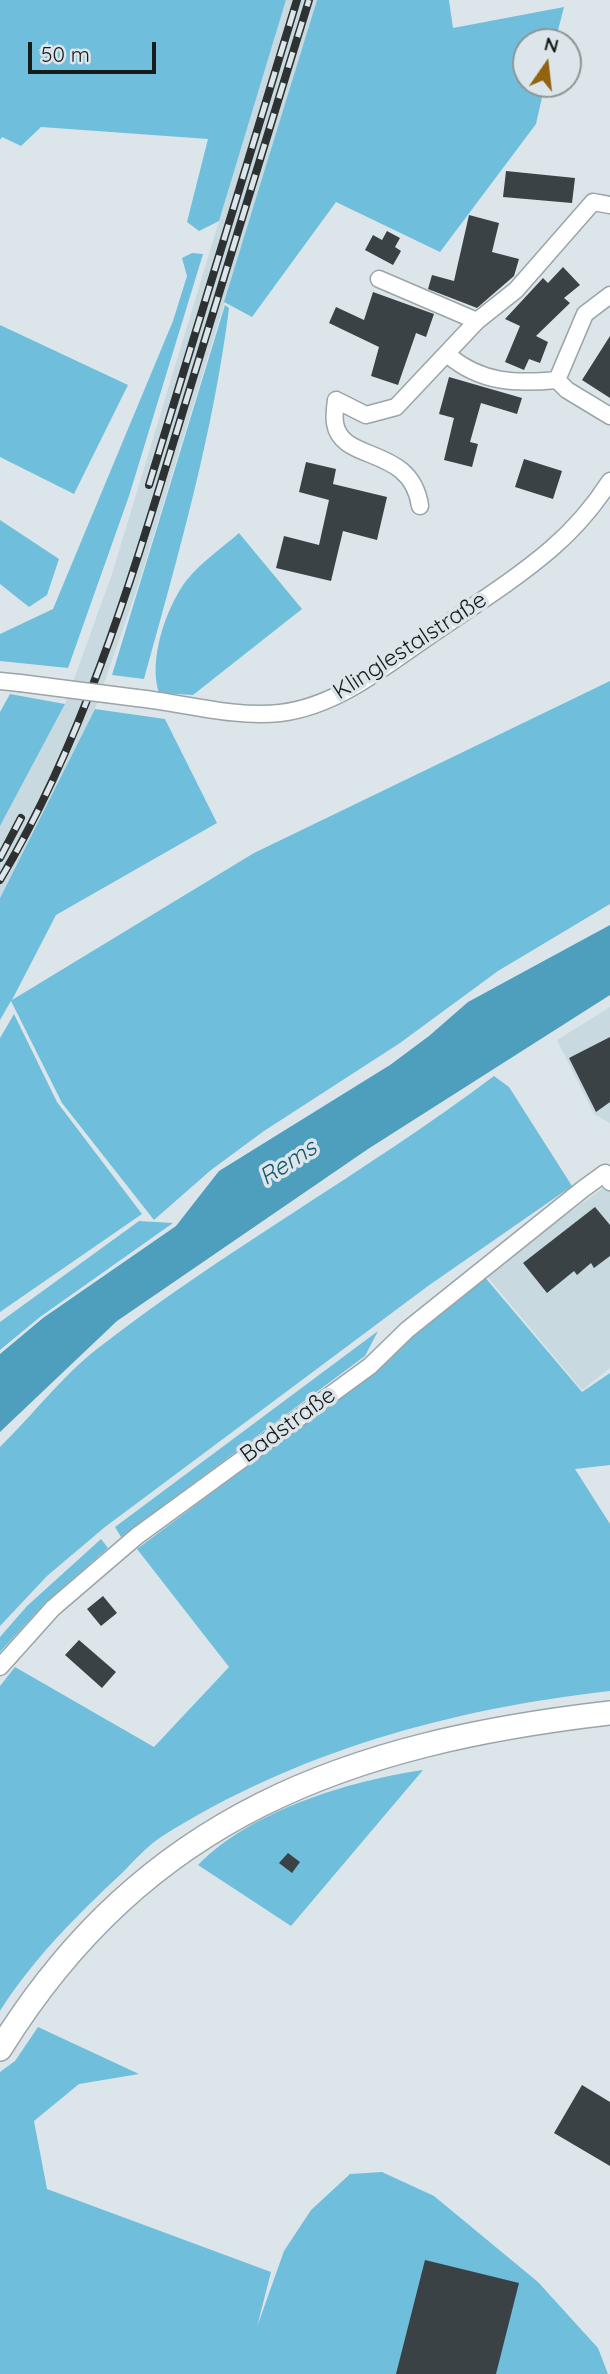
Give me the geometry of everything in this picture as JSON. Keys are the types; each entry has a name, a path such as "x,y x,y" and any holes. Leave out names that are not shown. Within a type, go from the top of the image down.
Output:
{"street":[{"path":"420,506 418,489 408,474 349,445 335,425 335,400 366,415 396,407 448,355 477,321 516,290 593,202 610,205"},
{"path":"379,279 477,321"},
{"path":"557,380 585,314 610,295"},
{"path":"448,355 464,369 517,384 557,380"},
{"path":"557,380 567,390 610,416"},
{"name":"Klinglestalstraße","path":"0,681 253,714 281,712 330,699 356,685 473,606 551,549 579,522 610,481"},
{"name":"Badstraße","path":"0,1667 53,1608 137,1536 370,1366 407,1330 583,1189 605,1174 610,1182"},
{"path":"0,2049 33,1996 107,1914 194,1842 282,1793 406,1748 480,1732 610,1713"}],"shaded area":[{"path":"0,0 286,0 219,221 199,231 187,222 208,139 41,127 21,146 2,137 0,140"},
{"path":"286,0 317,0 139,583 95,709 0,898 0,826 65,704 112,574"},
{"path":"317,0 449,0 453,28 564,7 559,28 512,28 512,98 542,98 536,124 440,252 336,202 252,317 224,302"},
{"path":"192,253 203,254 129,496 68,668 0,661 0,634 53,609 173,321 187,276 182,258"},
{"path":"225,305 229,308 204,449 144,679 112,675"},
{"path":"0,325 128,385 74,494 0,457"},
{"path":"0,520 59,559 47,595 29,607 0,584"},
{"path":"239,533 302,609 193,695 159,693 156,680 157,650 172,605 192,574"},
{"path":"610,681 610,904 498,971 400,1043 264,1131 211,1170 154,1220 62,1103 11,1001 0,1020 0,898 95,709 165,719 217,823 56,915 12,1000 254,853"},
{"path":"10,694 65,704 0,826 0,712"},
{"path":"610,1007 610,1123 594,1114 557,1040"},
{"path":"14,1014 57,1102 142,1214 0,1312 0,1038"},
{"path":"494,1076 509,1087 572,1186 428,1286 105,1527 47,1576 0,1626 0,1447 71,1372 97,1349 194,1278 395,1146"},
{"path":"610,1183 610,1368 582,1390 485,1274"},
{"path":"139,1221 173,1223 40,1317 0,1350 0,1322"},
{"path":"483,1275 582,1392 610,1373 610,1465 575,1469 610,1524 610,1691 492,1709 434,1722 321,1758 266,1780 213,1807 161,1837 141,1854 56,1938 0,2011 0,1686 15,1667 154,1747 229,1667 137,1549 376,1370 404,1329"},
{"path":"378,1331 365,1356 121,1537 115,1527"},
{"path":"101,1539 108,1548 45,1603 0,1652 0,1637 27,1606"},
{"path":"423,1770 291,1926 198,1865 246,1828 303,1801 364,1782"},
{"path":"38,2027 139,2074 79,2084 34,2121 47,2189 271,2272 257,2327 284,2251 311,2210 350,2174 382,2172 434,2196 538,2282 598,2348 608,2374 0,2374 0,2072 15,2061"}],"water":[{"name":"Rems","path":"610,925 610,995 368,1149 117,1321 0,1432 0,1354 43,1318 176,1226 219,1171 390,1065 468,1002"}],"building":[{"path":"506,171 575,178 572,203 503,197"},
{"path":"469,215 499,223 492,252 519,259 514,276 477,308 428,289 432,275 454,281"},
{"path":"387,231 400,238 395,247 401,251 393,265 365,250 373,235 382,240"},
{"path":"563,267 580,285 564,298 570,303 536,336 548,342 540,363 529,359 524,370 505,362 520,326 505,319 543,278 548,283"},
{"path":"373,292 434,314 426,337 416,333 398,385 371,376 379,347 329,323 336,307 364,320"},
{"path":"610,336 610,398 582,380"},
{"path":"449,377 522,398 517,414 481,403 470,442 478,444 472,467 444,460 454,418 439,414"},
{"path":"524,459 562,471 553,499 515,487"},
{"path":"306,462 336,469 333,484 387,497 377,540 343,531 331,581 276,568 284,536 319,545 329,500 299,492"},
{"path":"610,1037 610,1102 596,1112 569,1058"},
{"path":"595,1207 610,1225 610,1256 594,1268 591,1263 577,1275 574,1271 547,1293 523,1263"},
{"path":"103,1596 117,1613 101,1626 87,1609"},
{"path":"79,1640 116,1672 102,1688 65,1655"},
{"path":"288,1853 300,1862 292,1873 279,1863"},
{"path":"582,2085 610,2102 610,2166 554,2133"},
{"path":"425,2260 519,2283 496,2374 396,2374"}],"railway":[{"path":"149,485 297,0"},
{"path":"0,880 55,774 101,664 158,494 309,0"},
{"path":"0,858 21,818"}]}
